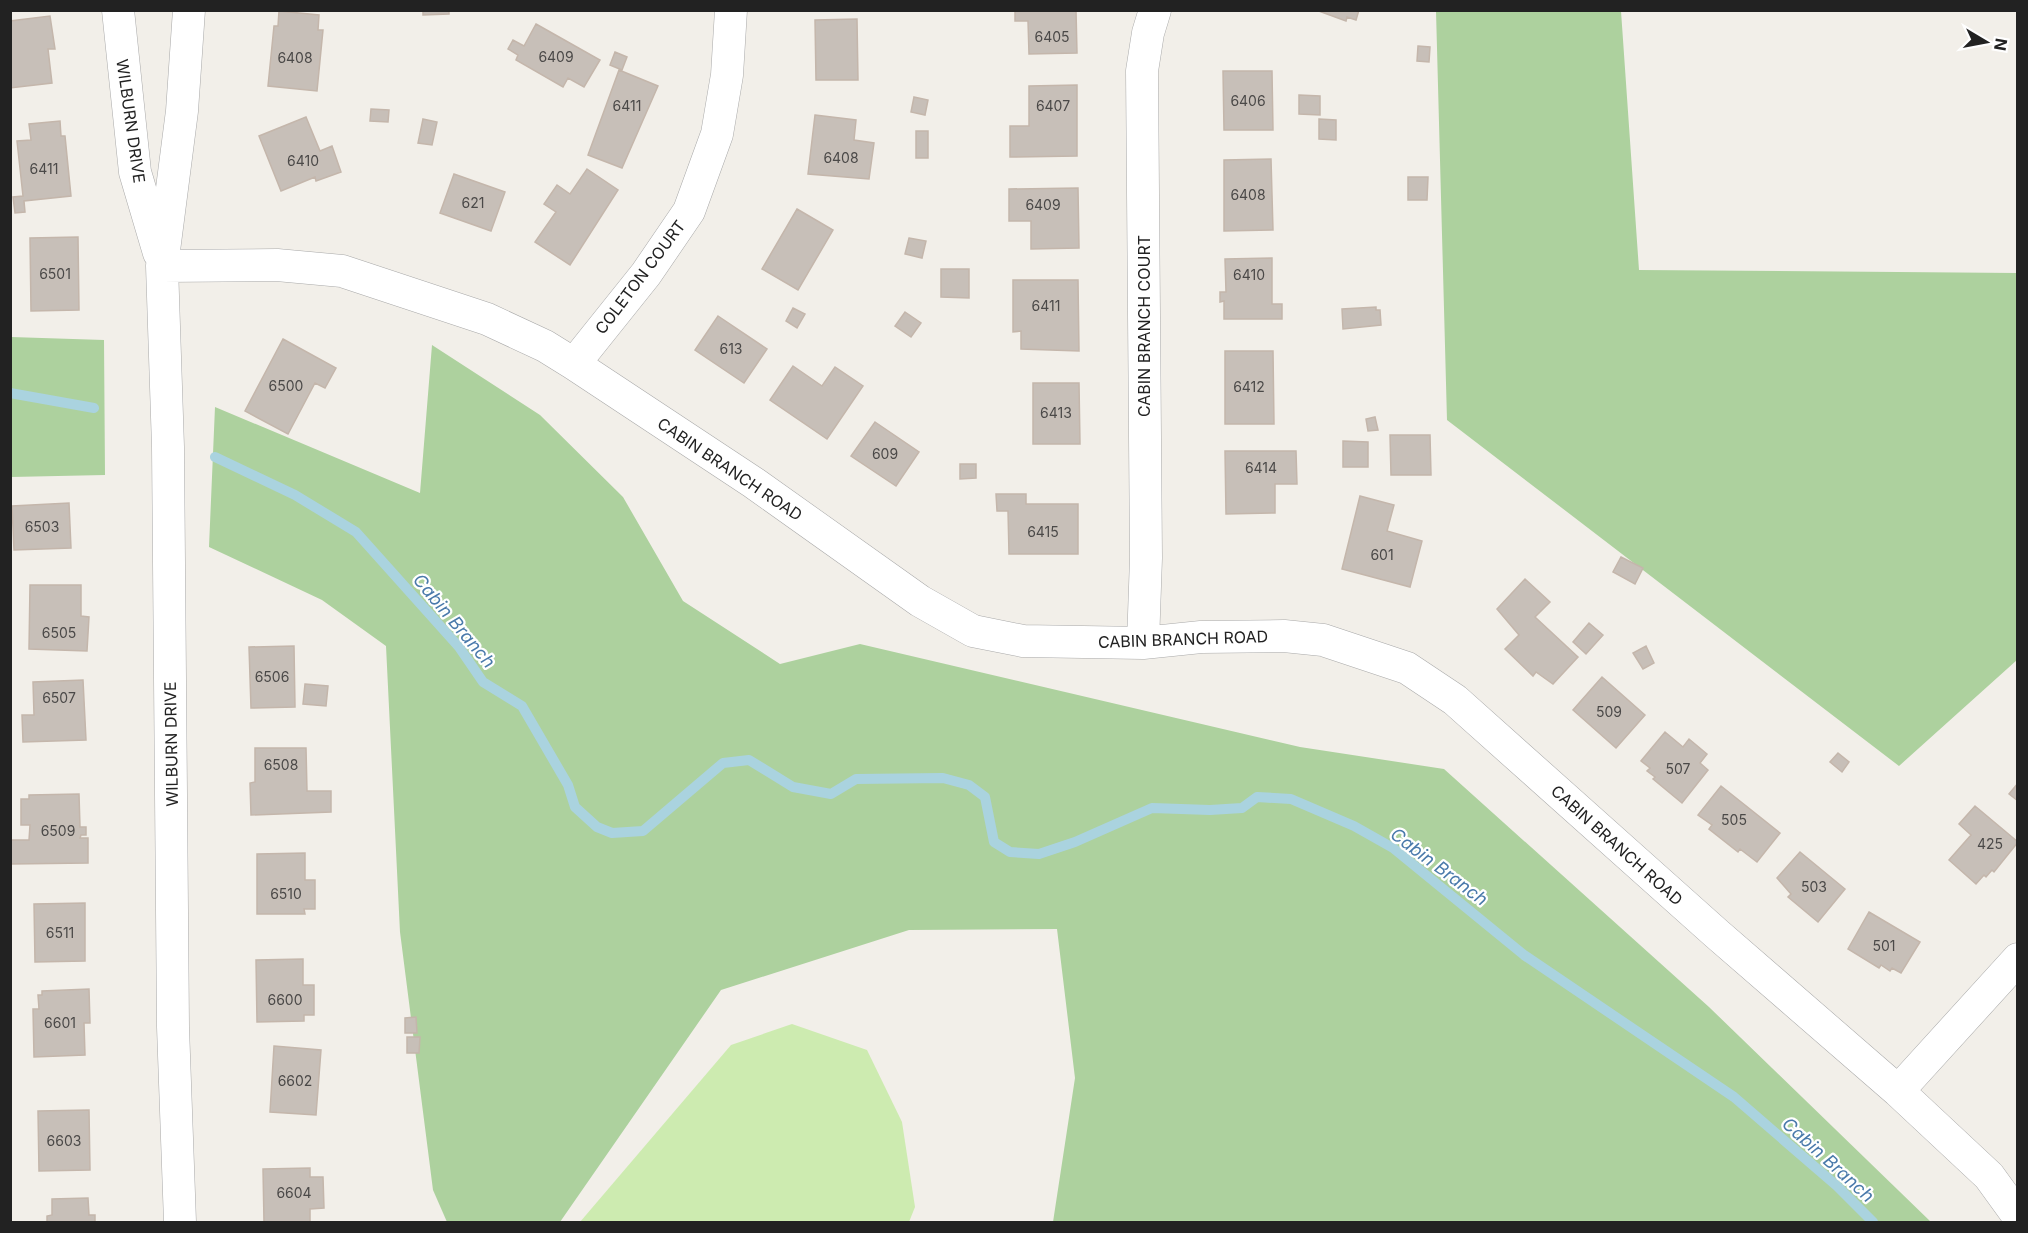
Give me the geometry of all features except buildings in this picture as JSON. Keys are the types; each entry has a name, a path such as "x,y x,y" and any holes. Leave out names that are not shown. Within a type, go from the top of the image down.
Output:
{"street":[{"name":"WILBURN DRIVE","path":"118,10 135,172 162,266"},
{"name":"WILBURN DRIVE","path":"180,1222 173,1027 168,447 162,266 182,111 189,10"},
{"name":"COLETON COURT","path":"574,364 646,274 689,211 717,134 727,75 730,10"},
{"name":"CABIN BRANCH COURT","path":"1143,643 1146,558 1142,71 1148,33 1155,10"},
{"name":"CABIN BRANCH ROAD","path":"162,266 277,265 342,271 487,319 545,346 574,364 754,483 953,622 973,632 1023,641 1143,643 1201,637 1284,636 1323,640 1383,658 1426,679 1455,700 1716,934 1898,1091 1989,1176 2018,1216"},
{"path":"1898,1091 2018,959"}],"green space":[{"path":"1436,11 1621,11 1639,270 2017,273 2017,660 1899,766 1447,420"},
{"path":"11,337 104,340 105,475 11,477"},
{"path":"432,345 540,415 623,497 683,601 780,664 860,644 1300,747 1444,769 1709,1007 1931,1222 1053,1222 1075,1078 1057,929 909,930 721,990 560,1222 447,1222 433,1190 400,932 386,646 322,600 209,547 215,407 420,493"},
{"path":"792,1024 867,1050 902,1122 915,1207 909,1222 580,1222 731,1045"}],"waterway":[{"name":"Cabin Branch","path":"10,393 94,408"},
{"name":"Cabin Branch","path":"215,457 295,495 356,532 459,647 483,682 522,706 568,785 575,807 597,827 612,833 643,831 723,763 749,760 793,787 831,794 856,779 943,778 969,785 985,797 994,842 1010,852 1039,854 1075,842 1152,808 1210,810 1242,808 1257,797 1291,799 1354,826 1393,848 1524,955 1734,1097 1837,1186 1873,1222"}]}
